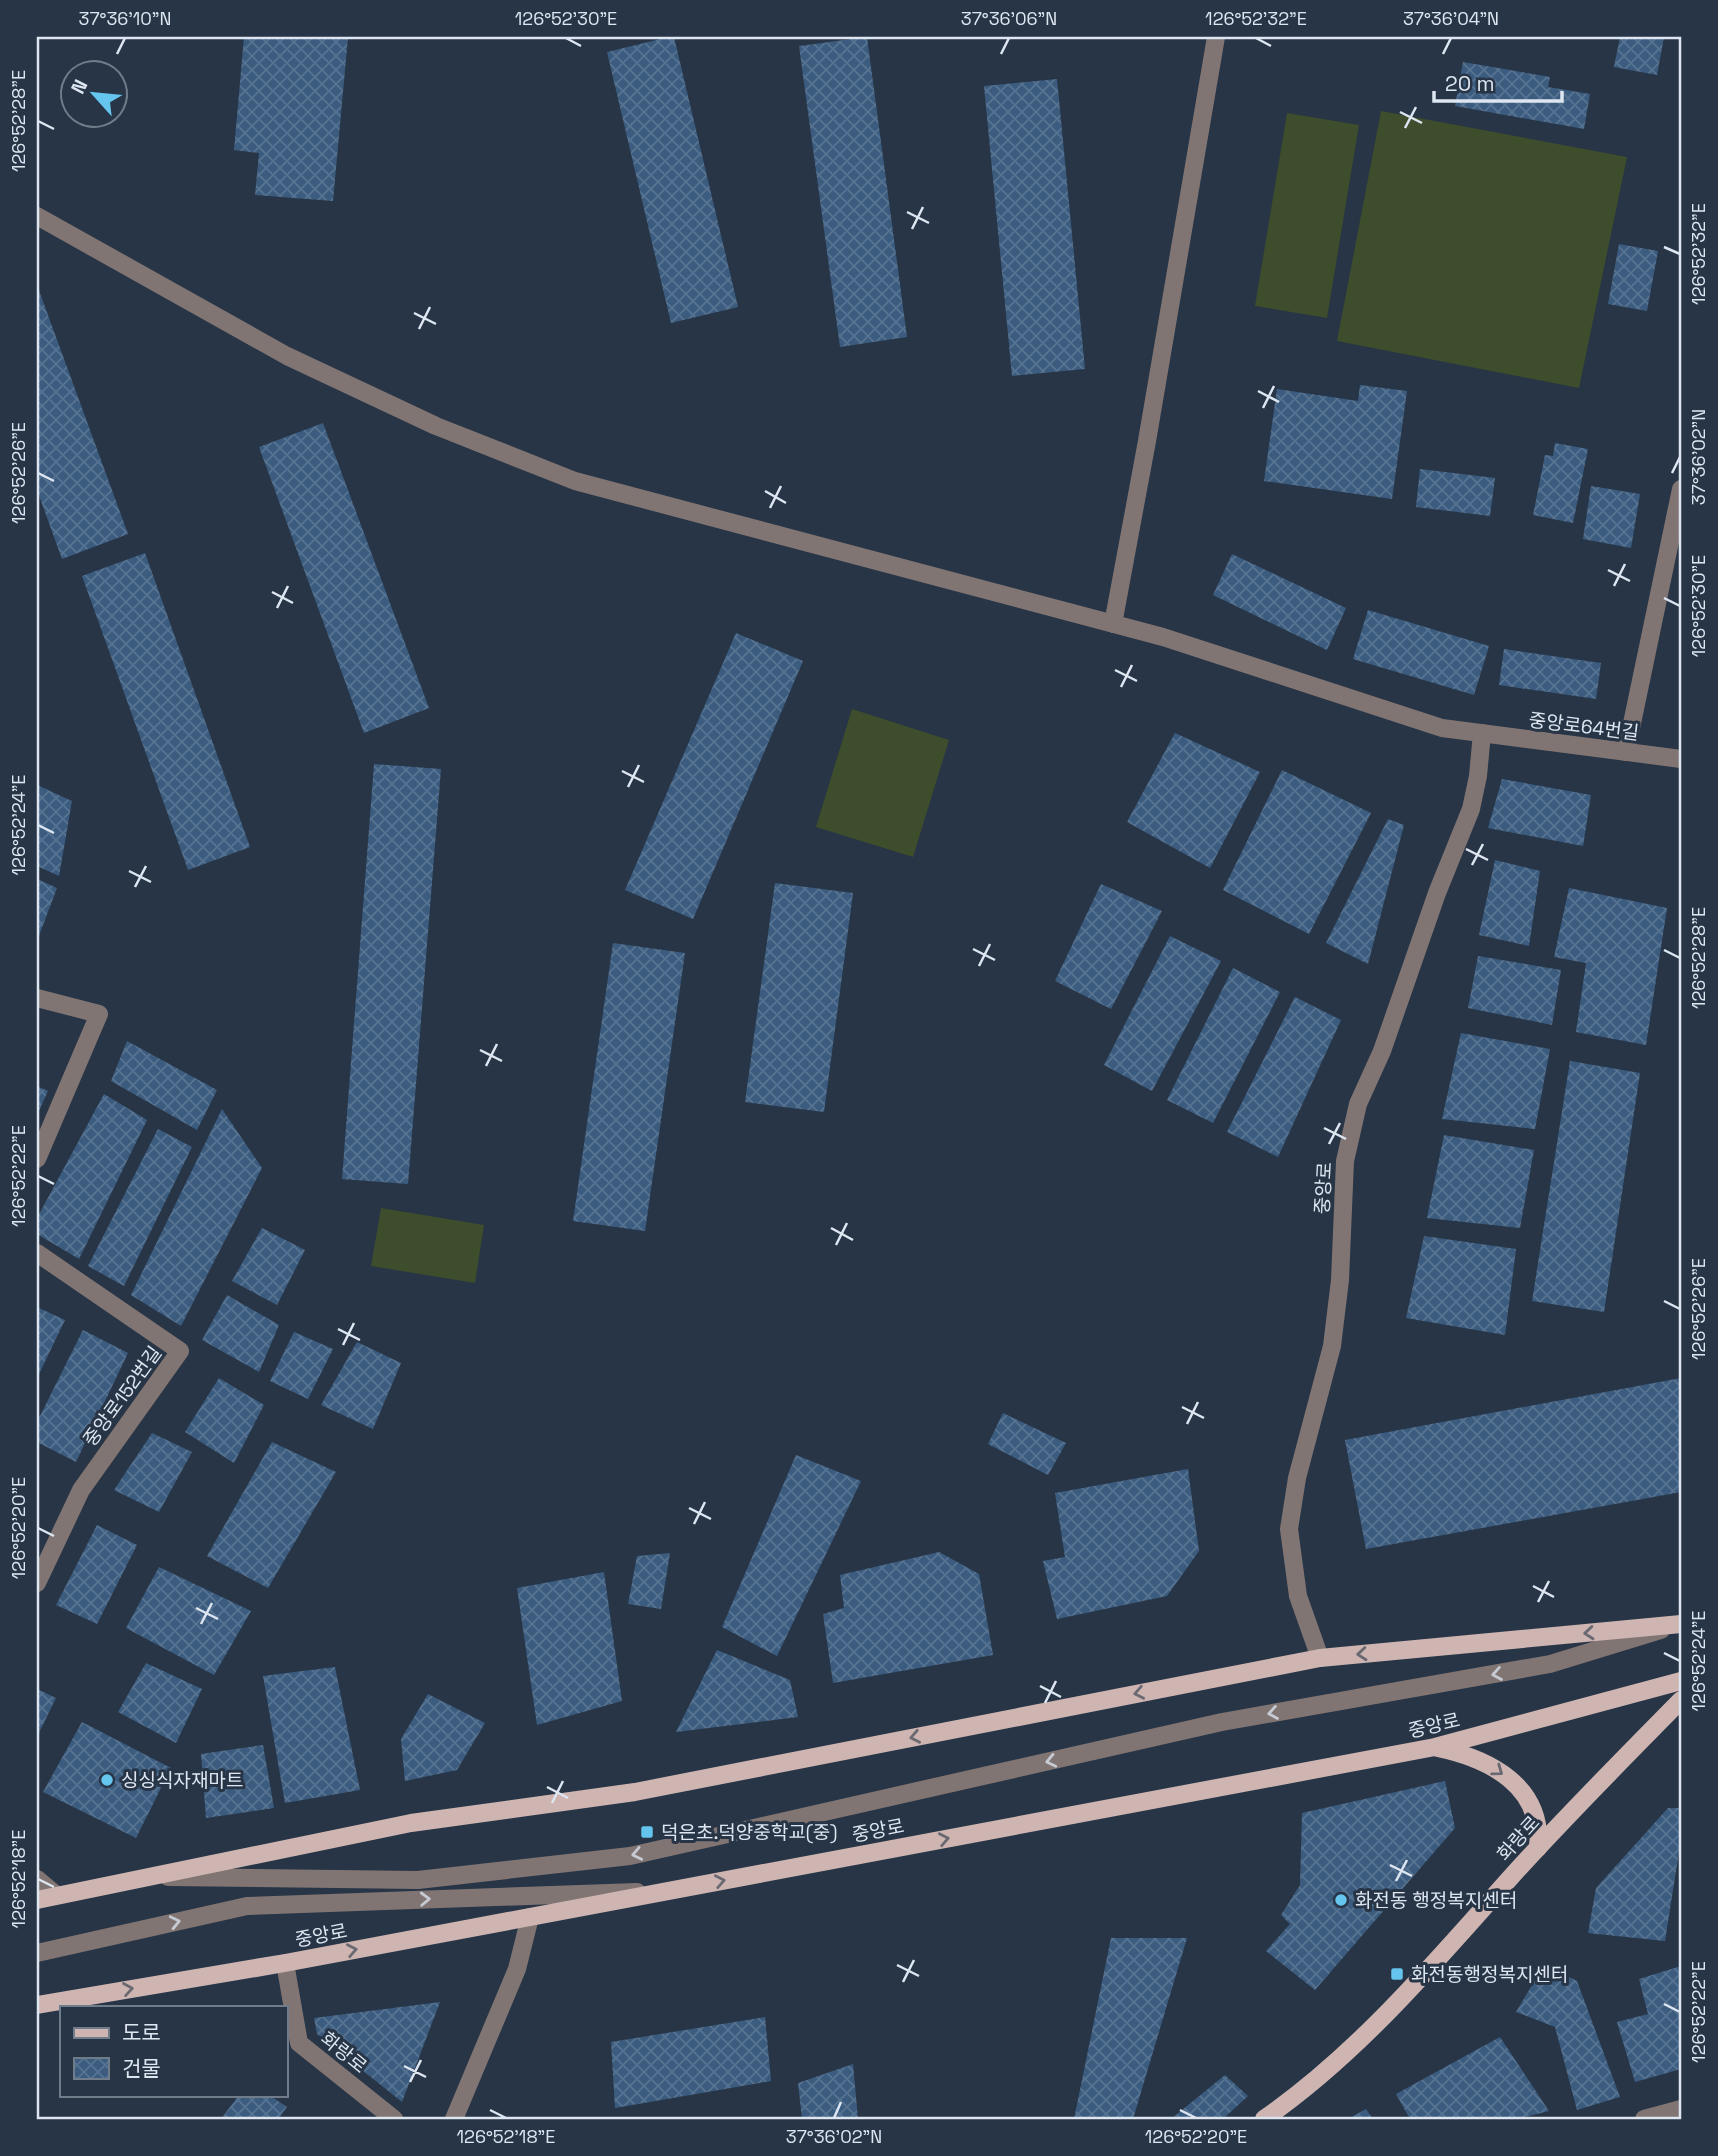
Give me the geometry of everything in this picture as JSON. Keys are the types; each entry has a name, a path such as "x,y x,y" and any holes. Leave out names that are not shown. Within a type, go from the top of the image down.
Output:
{"main road":[{"path":"37,1900 411,1823 635,1792 1320,1658 1681,1624"},
{"name":"중앙로","path":"37,2005 285,1963 1434,1748 1681,1681"},
{"name":"화랑로","path":"1264,2119 1288,2103 1384,2018 1538,1848 1681,1700"},
{"path":"1434,1748 1475,1757 1493,1766 1521,1791 1536,1818 1538,1848"}],"street":[{"path":"1113,624 1216,37"},
{"name":"중앙로64번길","path":"37,216 287,356 425,421 575,481 1163,637 1442,728 1681,760"},
{"path":"1626,752 1681,489"},
{"name":"중앙로","path":"1320,1658 1298,1596 1289,1528 1291,1502 1332,1346 1340,1280 1345,1161 1359,1104 1382,1051 1437,893 1471,808 1478,775 1482,733"},
{"path":"37,998 99,1014 37,1159"},
{"name":"중앙로152번길","path":"37,1253 180,1351 80,1490 37,1583"},
{"path":"145,1877 418,1880 630,1856 1222,1722 1550,1664 1681,1624"},
{"path":"37,1879 56,1895"},
{"path":"37,1953 247,1906 671,1890"},
{"path":"454,2119 517,1969 530,1917"},
{"name":"화랑로","path":"285,1963 299,2043 394,2119"},
{"path":"1644,2119 1681,2109"}],"green space":[{"path":"1381,111 1627,157 1579,388 1337,341"},
{"path":"1287,113 1359,125 1327,318 1255,306"},
{"path":"852,709 949,740 913,857 816,827"},
{"path":"381,1208 484,1225 475,1283 371,1266"}],"building":[{"path":"244,37 348,37 333,201 255,195 259,153 234,150"},
{"path":"674,37 738,307 671,323 607,52"},
{"path":"867,37 907,337 840,347 799,46"},
{"path":"1620,37 1664,37 1657,75 1614,67"},
{"path":"1463,62 1550,77 1548,87 1590,94 1584,129 1455,106"},
{"path":"1057,79 1085,369 1012,376 984,86"},
{"path":"1619,244 1658,251 1647,311 1608,304"},
{"path":"37,285 128,534 62,559 37,490"},
{"path":"1360,385 1407,391 1392,499 1264,481 1277,389 1358,401"},
{"path":"323,423 429,708 364,733 259,447"},
{"path":"1555,443 1588,449 1573,523 1533,515 1545,455 1553,456"},
{"path":"1420,469 1495,478 1490,516 1416,507"},
{"path":"1591,486 1640,494 1631,548 1583,539"},
{"path":"145,553 250,847 188,870 82,576"},
{"path":"1232,554 1346,608 1327,650 1213,595"},
{"path":"1368,610 1489,646 1474,695 1353,659"},
{"path":"736,633 803,661 693,919 625,890"},
{"path":"1504,649 1601,663 1596,699 1499,685"},
{"path":"1175,733 1260,772 1210,868 1127,822"},
{"path":"374,764 441,769 408,1184 342,1179"},
{"path":"1282,770 1371,813 1309,934 1223,890"},
{"path":"1502,779 1591,795 1583,846 1488,828"},
{"path":"37,785 72,801 59,876 37,866"},
{"path":"1388,819 1404,825 1368,964 1326,943"},
{"path":"1495,860 1540,871 1529,946 1479,935"},
{"path":"37,879 57,888 37,941"},
{"path":"775,883 853,893 824,1112 745,1102"},
{"path":"1101,884 1162,911 1111,1009 1055,981"},
{"path":"1569,888 1667,908 1646,1045 1576,1032 1586,963 1554,957"},
{"path":"1170,936 1221,961 1152,1091 1104,1065"},
{"path":"613,943 685,953 645,1231 573,1221"},
{"path":"1478,956 1561,970 1552,1025 1468,1008"},
{"path":"1233,968 1280,992 1213,1123 1167,1100"},
{"path":"1295,997 1341,1020 1278,1157 1227,1132"},
{"path":"1461,1033 1550,1049 1535,1129 1442,1119"},
{"path":"127,1041 217,1090 197,1130 111,1081"},
{"path":"1570,1061 1640,1073 1604,1312 1532,1301"},
{"path":"37,1086 48,1091 37,1115"},
{"path":"104,1094 147,1120 79,1259 37,1234 37,1218"},
{"path":"222,1109 262,1168 181,1326 131,1295"},
{"path":"158,1129 192,1147 124,1286 88,1266"},
{"path":"1444,1135 1534,1150 1520,1228 1427,1218"},
{"path":"262,1228 305,1250 277,1305 232,1281"},
{"path":"1424,1236 1516,1249 1505,1335 1406,1318"},
{"path":"227,1295 279,1325 259,1372 202,1340"},
{"path":"37,1307 65,1320 37,1378"},
{"path":"83,1330 128,1353 76,1462 37,1442 37,1422"},
{"path":"294,1332 333,1349 308,1399 270,1381"},
{"path":"357,1342 401,1363 373,1429 321,1405"},
{"path":"219,1378 264,1405 234,1463 185,1432"},
{"path":"1681,1378 1681,1492 1366,1549 1345,1440"},
{"path":"1003,1413 1066,1443 1048,1475 988,1444"},
{"path":"152,1433 192,1452 159,1512 114,1490"},
{"path":"272,1442 336,1472 268,1588 207,1556"},
{"path":"796,1455 861,1481 777,1656 722,1627"},
{"path":"1188,1469 1199,1551 1167,1596 1057,1619 1043,1561 1065,1557 1055,1493"},
{"path":"97,1525 137,1545 97,1624 56,1605"},
{"path":"939,1552 979,1574 993,1655 833,1683 823,1614 844,1608 840,1575"},
{"path":"670,1553 661,1609 628,1604 637,1556"},
{"path":"159,1567 251,1611 214,1675 126,1628"},
{"path":"604,1572 622,1701 537,1725 517,1588"},
{"path":"717,1650 790,1680 798,1717 676,1732"},
{"path":"146,1663 202,1689 176,1743 118,1712"},
{"path":"335,1667 360,1790 285,1803 263,1676"},
{"path":"37,1689 56,1698 37,1737"},
{"path":"428,1694 485,1723 457,1770 405,1781 401,1739"},
{"name":"싱싱식자재마트","path":"82,1722 171,1768 136,1838 43,1792"},
{"path":"263,1745 274,1808 206,1818 201,1754"},
{"name":"화전동 행정복지센터","path":"1445,1781 1455,1828 1315,1990 1266,1951 1290,1924 1281,1915 1300,1885 1302,1813"},
{"path":"1668,1808 1681,1808 1681,1839 1665,1941 1588,1933 1596,1888"},
{"path":"1111,1938 1187,1938 1133,2119 1074,2119"},
{"path":"1544,1965 1577,1981 1620,2097 1577,2110 1555,2027 1516,2012"},
{"path":"1681,1966 1681,2069 1635,2082 1617,2022 1648,2014 1639,1979"},
{"path":"440,2002 402,2102 317,2034 314,2018"},
{"path":"765,2017 771,2081 615,2108 611,2042"},
{"path":"1500,2037 1549,2111 1517,2119 1410,2119 1396,2094"},
{"path":"853,2064 858,2119 802,2119 798,2083"},
{"path":"1225,2075 1248,2096 1223,2119 1171,2119"},
{"path":"238,2096 270,2096 287,2107 278,2119 221,2119"},
{"path":"1366,2109 1373,2119 1348,2119"}],"place":[{"name":"싱싱식자재마트","path":"107,1780"},
{"name":"덕은초.덕양중학교(중)","path":"647,1832"},
{"name":"화전동 행정복지센터","path":"1341,1900"},
{"name":"화전동행정복지센터","path":"1397,1974"}]}
